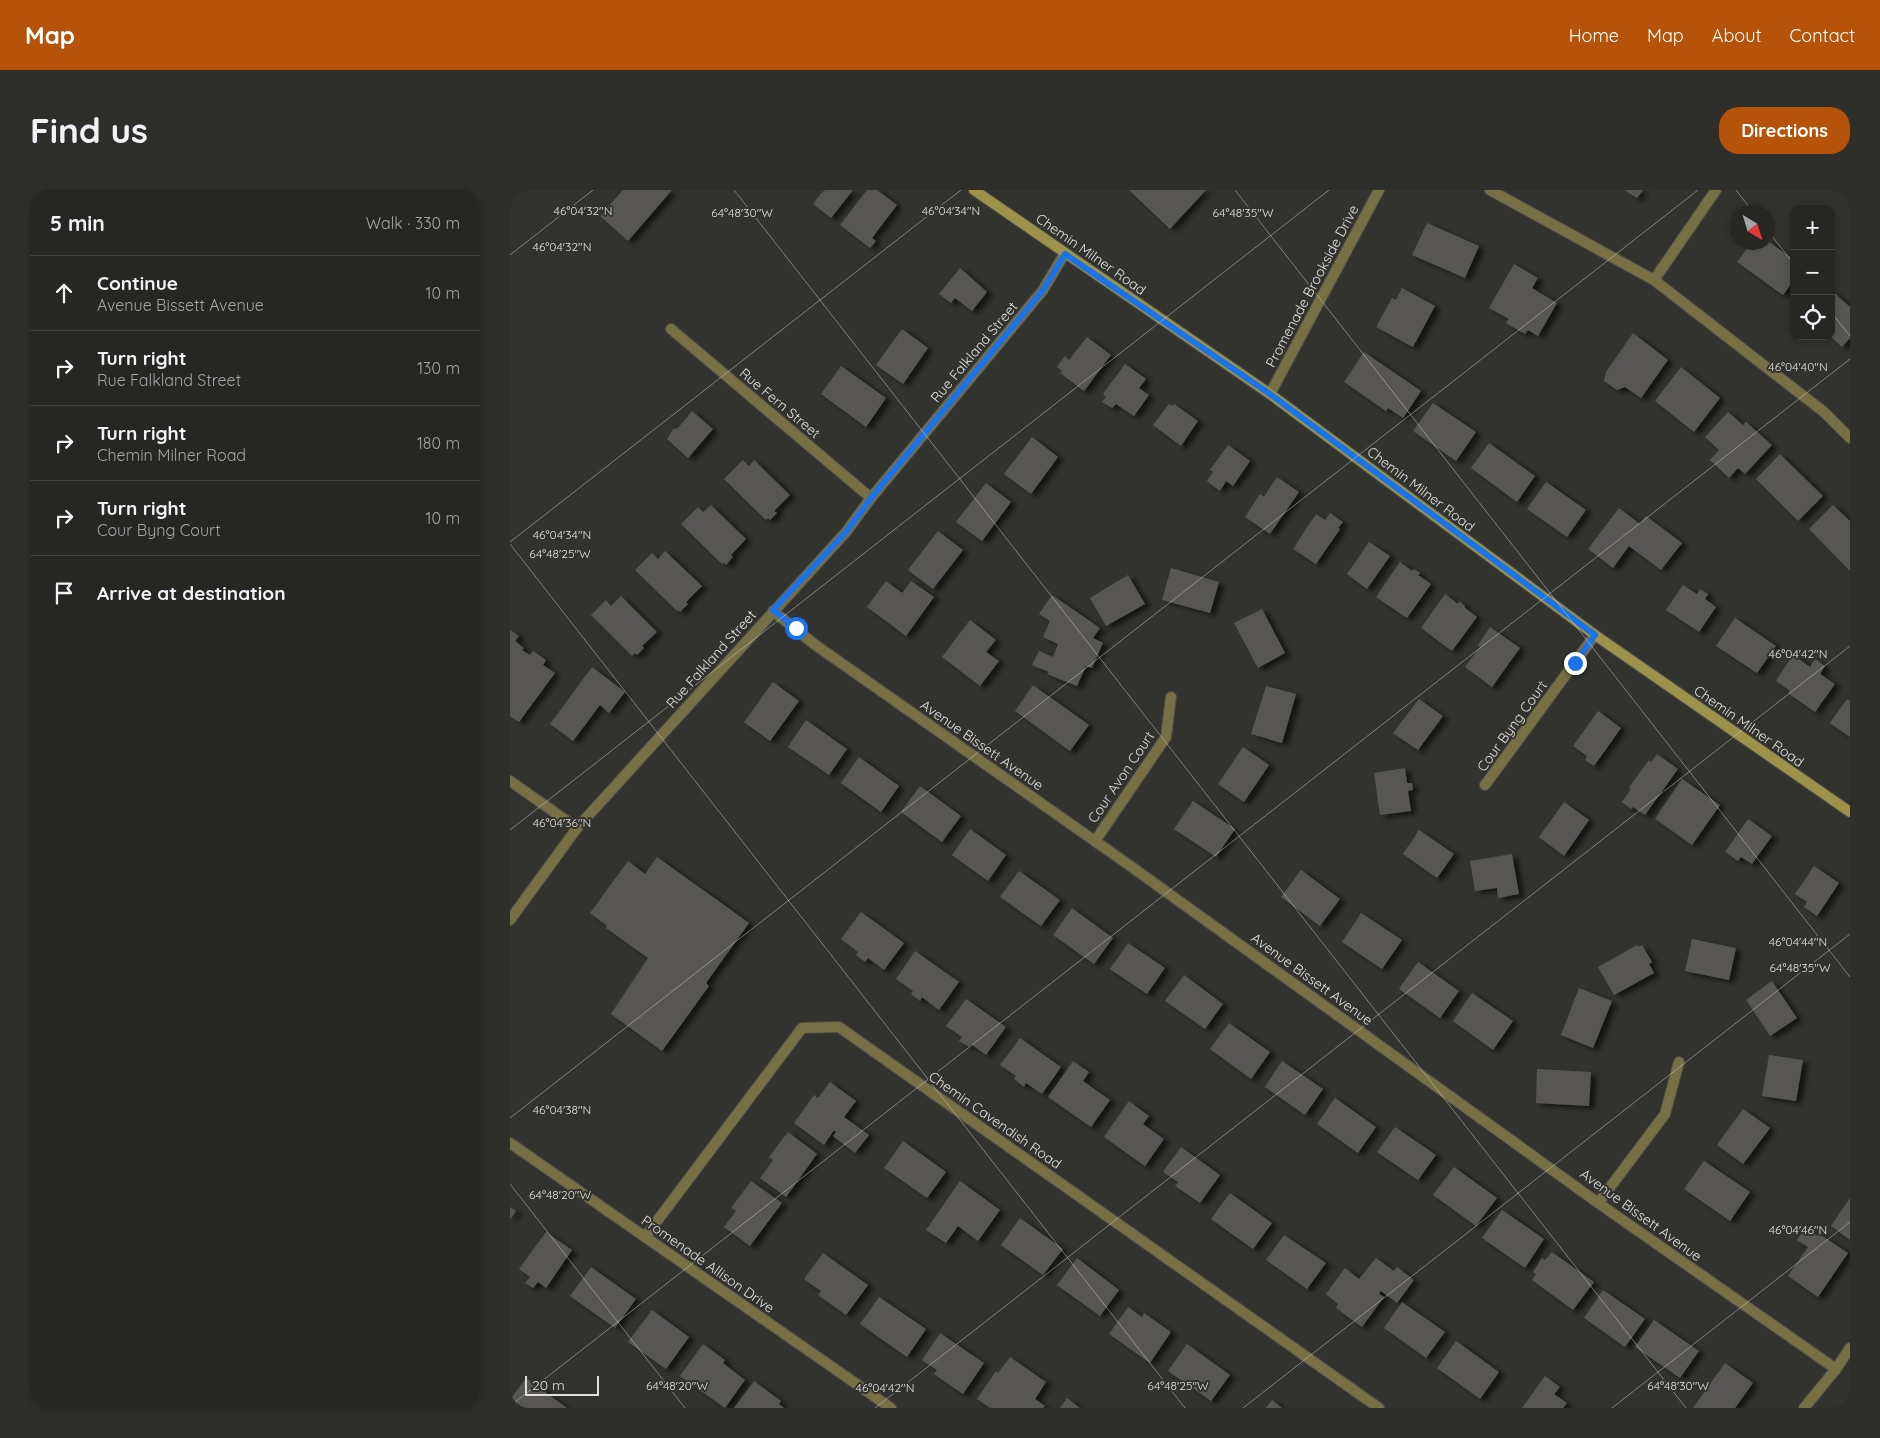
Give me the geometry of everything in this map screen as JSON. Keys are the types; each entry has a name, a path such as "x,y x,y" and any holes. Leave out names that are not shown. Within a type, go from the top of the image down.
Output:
{"street":[{"name":"Chemin Milner Road","path":"974,190 1270,394 1595,635 1850,812"},
{"name":"Promenade Brookside Drive","path":"1270,394 1379,190"},
{"path":"1490,190 1654,280 1824,412 1850,438"},
{"path":"1654,280 1716,190"},
{"name":"Rue Falkland Street","path":"510,920 577,828 773,610 846,532 871,498 1043,290 1065,254"},
{"name":"Rue Fern Street","path":"671,329 871,498"},
{"name":"Avenue Bissett Avenue","path":"773,610 822,649 1095,841 1599,1202 1836,1369"},
{"name":"Cour Byng Court","path":"1485,785 1595,635"},
{"name":"Cour Avon Court","path":"1095,841 1166,737 1171,697"},
{"path":"510,782 577,828"},
{"name":"Chemin Cavendish Road","path":"646,1237 802,1028 839,1027 1379,1408"},
{"path":"1599,1202 1665,1114 1679,1062"},
{"name":"Promenade Allison Drive","path":"510,1143 890,1408"},
{"path":"1804,1408 1836,1369 1850,1348"}],"building":[{"path":"623,190 672,190 628,241 600,216"},
{"path":"824,190 853,190 831,218 813,204 823,191 825,193"},
{"path":"867,190 877,190 897,205 872,238 876,241 870,248 840,225"},
{"path":"1129,190 1206,190 1170,229"},
{"path":"1624,190 1643,190 1637,198"},
{"path":"1427,223 1479,246 1465,278 1412,255"},
{"path":"1775,246 1790,257 1790,285 1783,295 1737,262 1746,250 1775,250"},
{"path":"1514,264 1538,278 1532,288 1557,303 1538,336 1528,330 1525,334 1506,323 1509,319 1489,308"},
{"path":"960,268 987,292 972,311 955,298 951,303 939,294"},
{"path":"1402,288 1435,306 1413,347 1376,327 1392,298 1396,300"},
{"path":"1835,294 1850,307 1850,338 1842,347 1834,340"},
{"path":"902,329 928,348 903,384 876,365"},
{"path":"1633,333 1668,360 1641,398 1625,387 1617,390 1604,381 1606,372"},
{"path":"1087,337 1111,355 1084,391 1060,373 1062,371 1057,367 1065,356 1069,360"},
{"path":"1364,352 1421,391 1403,418 1388,408 1386,411 1344,382"},
{"path":"1125,364 1146,379 1139,388 1149,395 1134,416 1116,404 1112,408 1102,402 1106,397 1103,394"},
{"path":"841,366 886,398 866,427 821,394"},
{"path":"1681,367 1720,398 1694,432 1655,401"},
{"path":"1433,403 1476,432 1456,461 1413,431"},
{"path":"1169,404 1173,406 1174,404 1198,421 1181,446 1153,425"},
{"path":"692,411 713,429 688,458 667,439 673,429 678,428"},
{"path":"1728,412 1743,425 1746,422 1772,445 1745,474 1738,468 1729,478 1710,460 1719,450 1705,437"},
{"path":"1032,437 1058,457 1031,494 1004,474"},
{"path":"1489,443 1535,476 1517,502 1471,468"},
{"path":"1228,445 1250,461 1233,486 1226,481 1220,491 1207,481 1213,472 1210,470"},
{"path":"1780,454 1823,496 1798,521 1756,479"},
{"path":"743,460 749,466 754,460 790,495 774,511 777,513 770,520 768,518 766,520 724,479"},
{"path":"1277,477 1299,492 1270,534 1245,517 1260,494 1264,497"},
{"path":"1546,482 1586,510 1567,537 1527,509"},
{"path":"986,483 1011,502 982,541 956,522"},
{"path":"711,505 746,539 731,555 733,557 726,565 722,564 681,524 698,507 703,512"},
{"path":"1833,505 1850,521 1850,571 1809,529"},
{"path":"1619,508 1640,524 1646,516 1682,543 1661,570 1629,546 1613,568 1588,549"},
{"path":"1330,513 1343,522 1316,564 1293,549 1316,514 1325,520"},
{"path":"938,531 963,550 933,589 908,570"},
{"path":"1369,542 1390,556 1367,589 1347,574"},
{"path":"665,551 702,586 686,602 688,604 680,612 635,570 652,553 658,559"},
{"path":"1400,562 1412,571 1414,569 1420,573 1418,575 1431,584 1407,618 1376,597"},
{"path":"1171,568 1219,582 1210,613 1162,600"},
{"path":"1128,575 1145,604 1106,626 1090,598"},
{"path":"886,581 902,593 911,581 934,597 906,636 867,607"},
{"path":"1683,585 1697,594 1700,589 1708,594 1705,599 1716,607 1699,632 1666,610"},
{"path":"1445,594 1458,604 1459,601 1477,617 1452,651 1421,628"},
{"path":"1052,595 1100,628 1093,638 1103,643 1092,668 1086,666 1077,686 1047,674 1049,672 1032,665 1039,651 1053,657 1058,644 1043,637 1050,621 1039,614"},
{"path":"621,596 657,632 642,646 644,648 637,655 635,653 632,656 591,615 606,600 611,606"},
{"path":"1262,609 1285,653 1258,668 1234,623"},
{"path":"1735,618 1776,646 1757,673 1716,646"},
{"path":"970,620 996,640 986,652 999,661 980,686 942,657"},
{"path":"1490,627 1520,648 1492,687 1465,667 1480,647 1478,645"},
{"path":"510,630 519,636 515,641 524,648 522,650 530,655 533,651 546,660 543,665 555,673 519,722 510,716"},
{"path":"1793,655 1810,667 1815,659 1825,666 1820,674 1835,684 1815,712 1788,693 1790,691 1776,681"},
{"path":"592,667 625,692 609,713 600,705 573,741 550,724"},
{"path":"773,682 799,701 770,741 744,722"},
{"path":"1033,685 1089,725 1070,751 1015,711"},
{"path":"1266,686 1296,694 1282,743 1251,734"},
{"path":"1419,699 1443,716 1418,750 1393,733"},
{"path":"1847,699 1850,701 1850,737 1830,723"},
{"path":"1598,711 1621,728 1594,766 1585,760 1587,756 1573,746"},
{"path":"806,720 847,749 829,775 788,747"},
{"path":"1243,747 1269,765 1244,802 1218,784"},
{"path":"1657,754 1678,769 1645,815 1633,807 1631,809 1622,802 1631,789 1629,788 1630,786 1649,760 1651,762"},
{"path":"859,757 899,786 881,812 841,783"},
{"path":"1405,768 1407,783 1412,783 1413,790 1408,791 1411,811 1380,815 1374,773"},
{"path":"1682,779 1720,805 1692,845 1655,819"},
{"path":"920,786 961,816 942,842 901,812"},
{"path":"1193,801 1235,829 1216,857 1174,829"},
{"path":"1564,802 1589,820 1564,856 1539,837"},
{"path":"1748,819 1772,836 1752,864 1741,857 1738,861 1725,852"},
{"path":"970,829 1006,855 988,881 952,855"},
{"path":"1419,830 1454,854 1437,878 1403,854"},
{"path":"1512,854 1519,894 1498,898 1497,888 1475,891 1470,861"},
{"path":"657,857 749,923 706,983 709,986 662,1051 611,1014 648,958 606,928 607,926 590,913 628,861 645,874"},
{"path":"1814,866 1839,883 1817,916 1804,907 1807,902 1795,894"},
{"path":"1301,870 1340,899 1320,926 1281,897"},
{"path":"1019,871 1060,900 1041,926 1000,897"},
{"path":"1072,908 1113,938 1094,964 1053,935"},
{"path":"861,912 904,943 884,970 868,958 865,962 856,955 858,952 841,939"},
{"path":"1361,913 1402,940 1382,969 1342,942"},
{"path":"1692,939 1736,948 1729,980 1685,971"},
{"path":"1128,943 1165,968 1147,994 1110,969"},
{"path":"1637,945 1638,947 1642,945 1652,962 1649,964 1654,973 1614,995 1598,967"},
{"path":"915,951 959,982 939,1010 922,997 920,1001 911,994 913,991 896,979"},
{"path":"1418,962 1459,991 1440,1018 1399,989"},
{"path":"1184,975 1223,1004 1205,1029 1165,1001"},
{"path":"1772,981 1797,1018 1770,1036 1746,1000"},
{"path":"1579,988 1612,1001 1593,1048 1561,1035"},
{"path":"1472,993 1513,1021 1493,1050 1453,1021"},
{"path":"966,999 1006,1027 986,1055 971,1044 969,1047 959,1041 962,1037 946,1026"},
{"path":"1229,1023 1270,1052 1251,1079 1210,1049"},
{"path":"1020,1038 1061,1067 1042,1094 1026,1083 1024,1087 1014,1079 1016,1076 1000,1065"},
{"path":"1769,1055 1803,1060 1796,1101 1762,1096"},
{"path":"1073,1061 1089,1072 1083,1081 1110,1100 1091,1127 1048,1097"},
{"path":"1282,1061 1323,1089 1305,1115 1265,1087"},
{"path":"1537,1069 1591,1072 1589,1106 1536,1103"},
{"path":"830,1082 856,1101 844,1117 869,1135 855,1153 833,1136 836,1132 834,1130 824,1145 794,1123 814,1095 818,1098"},
{"path":"1335,1098 1376,1127 1358,1153 1317,1124"},
{"path":"1129,1101 1149,1116 1143,1124 1164,1139 1145,1166 1104,1137"},
{"path":"1743,1109 1770,1128 1743,1164 1717,1145"},
{"path":"1395,1127 1436,1155 1418,1180 1377,1152"},
{"path":"788,1132 817,1154 786,1197 760,1178 773,1160 769,1157"},
{"path":"903,1141 946,1172 927,1198 884,1168"},
{"path":"1181,1147 1220,1175 1200,1203 1175,1186 1178,1182 1163,1172"},
{"path":"1704,1161 1750,1192 1730,1221 1684,1189"},
{"path":"1454,1167 1497,1198 1476,1226 1433,1195"},
{"path":"751,1181 782,1203 750,1246 724,1227 736,1211 731,1208"},
{"path":"960,1181 1000,1210 978,1241 958,1226 946,1243 926,1230"},
{"path":"1230,1193 1272,1223 1253,1249 1211,1219"},
{"path":"1850,1198 1850,1240 1831,1226"},
{"path":"510,1207 516,1211 510,1219"},
{"path":"1502,1210 1544,1239 1525,1268 1482,1238"},
{"path":"1020,1218 1063,1249 1043,1275 1001,1245"},
{"path":"1805,1228 1817,1236 1818,1233 1848,1253 1818,1297 1788,1276 1808,1247 1797,1240"},
{"path":"546,1232 572,1250 546,1288 538,1282 533,1288 525,1283 530,1277 519,1269"},
{"path":"1284,1235 1326,1263 1307,1289 1266,1260"},
{"path":"1552,1252 1594,1282 1573,1310 1532,1280 1536,1274 1533,1272 1542,1258 1545,1260"},
{"path":"823,1253 868,1285 846,1315 818,1295 821,1291 804,1279"},
{"path":"1077,1258 1119,1290 1100,1316 1057,1285"},
{"path":"1376,1258 1394,1271 1397,1267 1414,1280 1397,1303 1381,1291 1379,1294 1384,1297 1362,1327 1336,1308 1338,1304 1326,1294 1345,1268 1359,1279"},
{"path":"591,1267 636,1299 615,1328 570,1296"},
{"path":"1603,1290 1645,1319 1625,1347 1584,1318"},
{"path":"879,1297 926,1329 907,1357 860,1324"},
{"path":"1402,1302 1445,1332 1426,1358 1384,1328"},
{"path":"1128,1307 1142,1317 1144,1313 1171,1332 1150,1363 1109,1334"},
{"path":"652,1310 689,1337 666,1369 628,1342"},
{"path":"1654,1320 1699,1351 1680,1378 1635,1347"},
{"path":"940,1333 984,1363 963,1394 934,1374 937,1370 922,1360"},
{"path":"1456,1341 1499,1372 1480,1399 1437,1368"},
{"path":"703,1344 725,1360 723,1363 745,1380 725,1408 680,1376"},
{"path":"1187,1344 1230,1375 1211,1401 1168,1371"},
{"path":"1010,1357 1046,1382 1035,1399 1045,1406 1043,1408 990,1408 977,1399 996,1371 998,1373"},
{"path":"1725,1363 1753,1383 1735,1408 1693,1408"},
{"path":"1545,1376 1560,1387 1554,1394 1567,1403 1563,1408 1522,1408"},
{"path":"526,1378 567,1408 510,1408 510,1400"},
{"path":"754,1381 781,1401 779,1404 784,1408 734,1408"},
{"path":"1067,1398 1080,1408 1060,1408"},
{"path":"1272,1400 1282,1408 1266,1408"}],"route":[{"path":"796,628 773,610 846,532 871,498 1043,290 1065,254 1270,394 1595,635 1575,663"}]}
